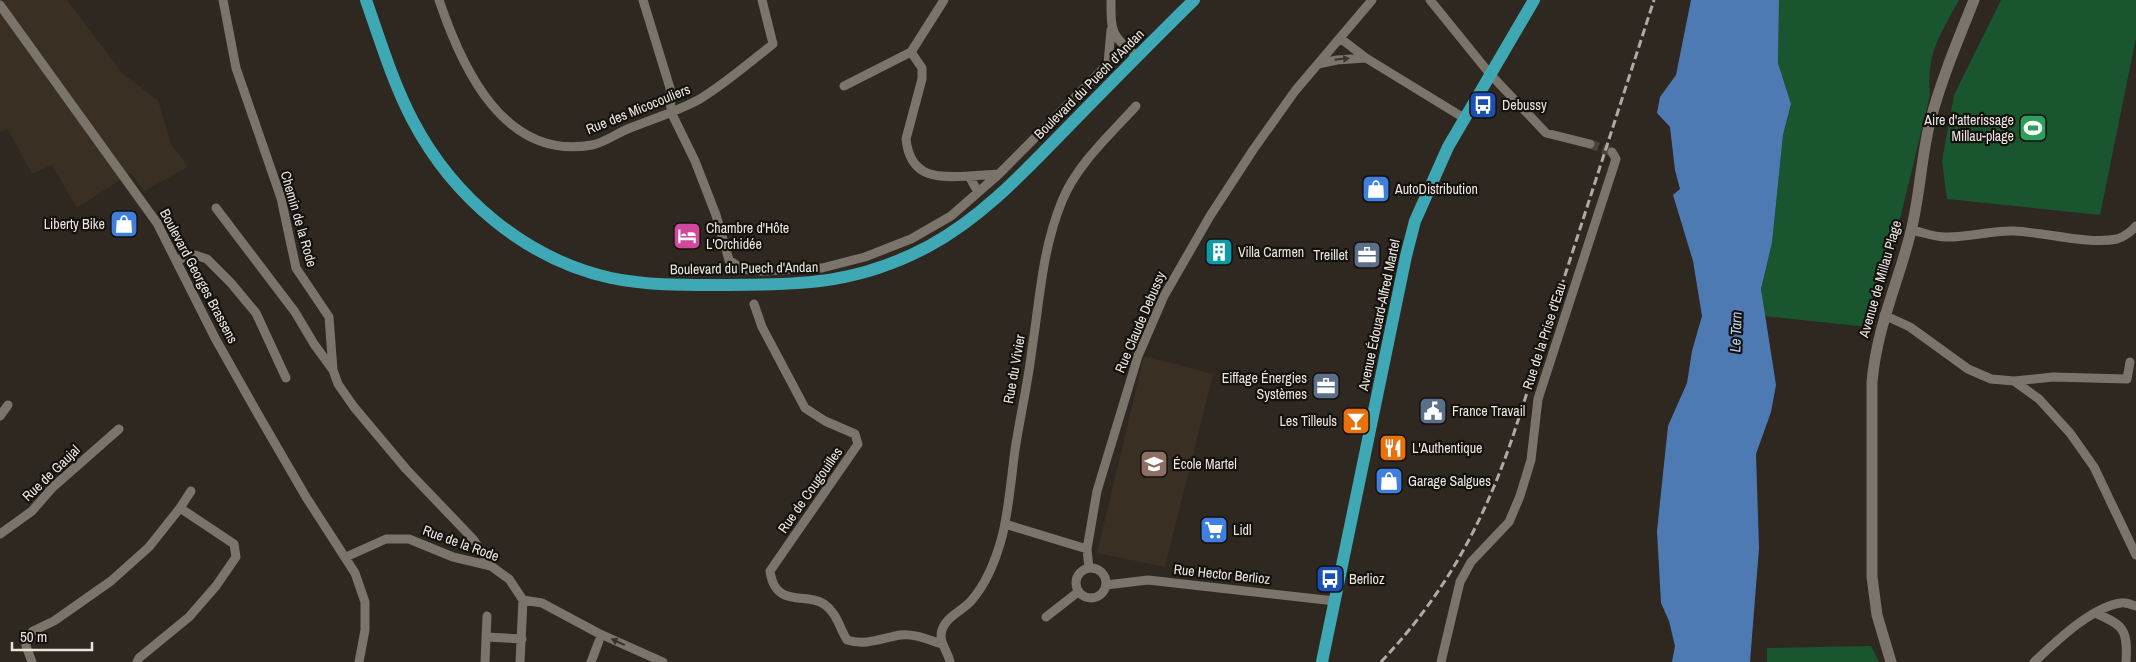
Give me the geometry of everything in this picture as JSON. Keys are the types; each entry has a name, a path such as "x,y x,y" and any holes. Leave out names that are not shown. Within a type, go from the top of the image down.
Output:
{"main road":[{"name":"Boulevard du Puech d'Andan","path":"366,0 412,120 434,157 465,194 507,231 552,256 608,277 640,283 684,285 794,285 823,282 858,275 889,264 929,246 983,209 1034,161 1194,0"},
{"name":"Avenue Édouard-Alfred Martel","path":"1322,662 1415,221 1448,147 1534,0"}],"street":[{"name":"Chemin de la Rode","path":"223,0 236,68 281,198 296,268 329,317 334,370 338,384 354,407 406,468 473,538 491,566"},
{"name":"Rue des Micocouliers","path":"438,0 452,38 474,79 492,105 516,130 539,142 565,147 593,145 706,95 773,44 762,0"},
{"path":"643,0 670,88 671,112 695,161 716,215 729,260 742,269 762,271 822,268 865,257 910,240 950,216 999,174 1108,64 1111,0"},
{"path":"844,86 911,52 944,0"},
{"name":"Rue Claude Debussy","path":"1089,568 1087,548 1097,491 1138,356 1164,296 1210,216 1253,150 1295,91 1372,0"},
{"path":"1430,0 1490,74 1546,133 1590,144"},
{"name":"Avenue de Millau Plage","path":"1891,662 1876,615 1872,577 1872,382 1876,348 1884,315 1911,230 1930,123 1947,68 1974,0"},
{"name":"Boulevard Georges Brassens","path":"0,5 149,210 215,338 306,497 346,557 360,584 365,602 365,630 359,662"},
{"path":"1111,30 1120,43 1138,57"},
{"path":"1340,38 1366,58 1464,118"},
{"path":"911,52 922,68 922,78 906,139 907,150 913,162 921,170 932,176 945,178 999,174"},
{"path":"1318,64 1337,60 1366,58"},
{"name":"Rue du Vivier","path":"942,644 942,630 945,623 971,601 990,574 1005,524 1020,415 1032,351 1043,261 1062,200 1084,164 1136,106"},
{"name":"Rue de la Prise d'Eau","path":"1441,662 1460,582 1471,562 1509,522 1520,496 1531,460 1538,399 1616,159 1612,152"},
{"path":"969,176 978,192"},
{"path":"216,208 296,312 314,344 334,370"},
{"path":"1911,230 1945,237 1992,231 2016,231 2087,239 2119,239 2136,226"},
{"path":"176,260 195,255 207,259 231,283 256,312 286,378"},
{"name":"Rue de Cougouilles","path":"754,304 762,327 805,408 825,421 855,434 858,444 770,571 771,582 780,591 793,599 822,602 834,613 847,640 857,643 902,635 918,636 942,644"},
{"path":"1884,315 1910,326 1968,369 1991,379 2014,381 2053,377 2128,379 2130,362"},
{"path":"2014,381 2039,399 2070,433 2094,467 2136,555"},
{"path":"0,416 8,406"},
{"name":"Rue de Gaujal","path":"0,534 32,511 53,487 119,429"},
{"path":"32,662 26,646 27,638 32,632 54,621 111,581 149,547 180,508 191,490"},
{"path":"137,662 139,658 189,617 216,586 236,557 234,544 180,508"},
{"path":"1005,524 1087,548"},
{"name":"Rue de la Rode","path":"346,557 386,539 409,539 453,557 491,566 509,579 523,600"},
{"path":"1089,568 1101,572 1106,584 1102,593 1094,598 1085,598 1078,592 1076,587 1077,577 1089,568"},
{"name":"Rue Hector Berlioz","path":"1106,584 1148,580 1335,601"},
{"path":"1046,617 1078,592"},
{"path":"520,662 523,600 542,603 598,633 663,662"},
{"path":"2034,662 2064,635 2095,613 2122,602 2136,606"},
{"path":"2095,613 2117,622 2128,640 2126,662"},
{"path":"485,662 487,616"},
{"path":"486,637 522,639"},
{"path":"591,662 599,641"},
{"path":"942,644 950,662"}],"shaded area":[{"path":"0,0 67,0 123,74 158,100 171,144 188,167 144,191 131,173 77,208 52,165 32,174 7,128 0,132"},
{"name":"École Martel","path":"1144,356 1213,374 1165,567 1097,553"}],"green space":[{"path":"1779,0 1959,0 1940,35 1932,56 1929,81 1930,95 1887,273 1868,327 1764,316 1761,289 1772,243 1783,135 1791,104 1778,63"},
{"name":"Aire d'atterissage Millau-plage","path":"2001,0 2136,0 2136,38 2100,215 1947,199 1942,161 1954,95"},
{"path":"1871,646 1879,662 1767,662 1767,648"}],"water":[{"name":"Le Tarn","path":"1691,0 1779,0 1778,63 1791,104 1783,135 1772,243 1761,289 1776,385 1771,412 1756,454 1759,548 1750,662 1672,662 1675,646 1669,621 1661,603 1657,531 1668,426 1687,383 1692,351 1702,316 1693,261 1673,195 1680,189 1675,170 1670,127 1657,113 1660,97 1676,75"}],"tunnel":[{"path":"1590,144 1612,152"}],"railway":[{"path":"1381,662 1404,636 1443,584 1460,556 1489,499 1513,436 1654,0"}],"place":[{"name":"Debussy","path":"1483,105"},
{"name":"Aire d'atterissage Millau-plage","path":"2033,128"},
{"name":"AutoDistribution","path":"1376,189"},
{"name":"Liberty Bike","path":"124,224"},
{"name":"Chambre d'Hôte L'Orchidée","path":"687,236"},
{"name":"Villa Carmen","path":"1219,252"},
{"name":"Treillet","path":"1367,255"},
{"name":"Eiffage Énergies Systèmes","path":"1326,386"},
{"name":"France Travail","path":"1433,411"},
{"name":"Les Tilleuls","path":"1356,421"},
{"name":"L'Authentique","path":"1393,448"},
{"name":"École Martel","path":"1154,464"},
{"name":"Garage Salgues","path":"1389,481"},
{"name":"Lidl","path":"1214,530"},
{"name":"Berlioz","path":"1330,579"}]}
